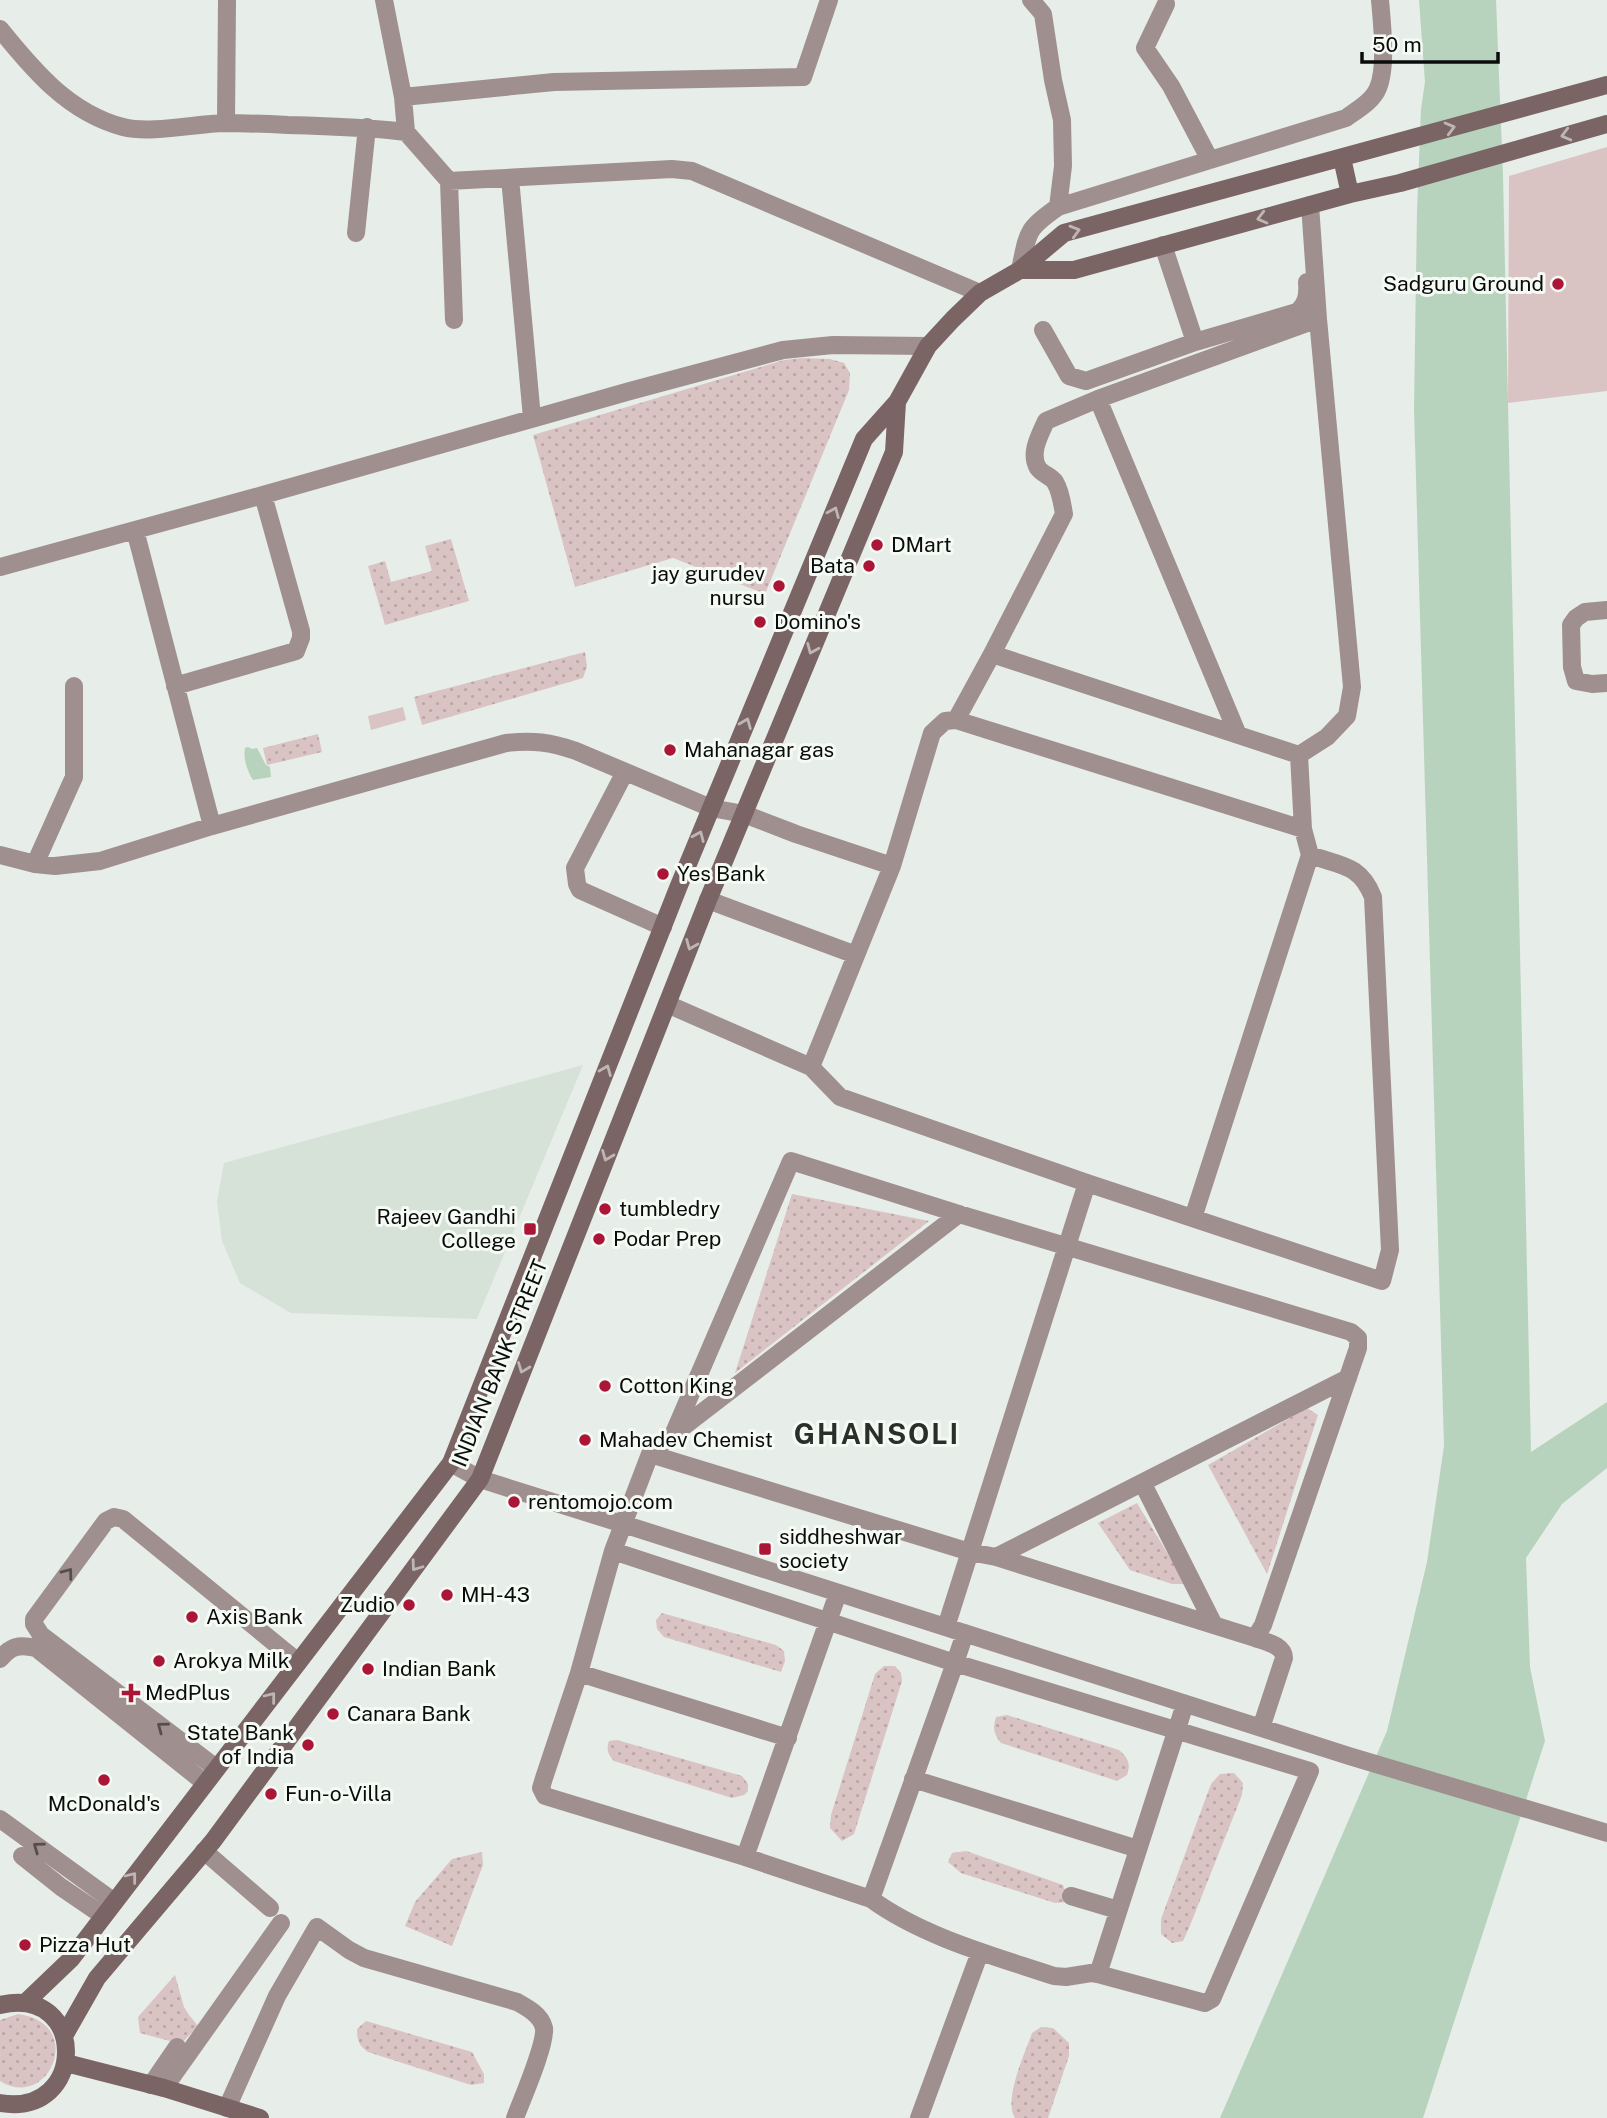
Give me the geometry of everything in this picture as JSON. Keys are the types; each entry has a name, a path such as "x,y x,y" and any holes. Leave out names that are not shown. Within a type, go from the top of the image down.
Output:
{"street":[{"path":"226,123 227,0"},
{"path":"384,0 403,97 405,132 449,181 454,320"},
{"path":"403,97 554,82 803,77 829,0"},
{"path":"1031,0 1043,14 1062,120 1063,166 1058,207"},
{"path":"1020,270 1026,240 1032,226 1058,207 1346,118 1363,106 1378,89 1383,42 1380,0"},
{"path":"1166,4 1145,48 1171,86 1210,160"},
{"path":"0,29 25,60 67,101 124,127 226,123 367,127 405,132"},
{"path":"897,402 928,346 953,319 980,293 1020,270 1064,233 1607,85"},
{"path":"1020,270 1074,270 1607,124"},
{"path":"356,233 367,127"},
{"path":"1342,158 1350,194"},
{"path":"449,181 672,169 692,171 980,293"},
{"path":"510,178 532,418"},
{"path":"1299,755 1327,737 1348,716 1352,687 1310,205"},
{"path":"1163,245 1195,342"},
{"path":"1043,330 1069,376 1086,381 1195,342 1297,312 1304,307 1308,292 1306,261"},
{"path":"956,720 1064,514 1062,498 1054,481 1039,469 1034,454 1046,421 1098,398 1318,319"},
{"path":"0,567 783,350 833,345 928,346"},
{"path":"1098,398 1238,735"},
{"name":"INDIAN BANK STREET","path":"25,2003 71,1959 451,1463 663,927 864,439 897,402"},
{"name":"INDIAN BANK STREET","path":"64,2036 97,1978 204,1851 480,1479 708,900 894,452 897,402"},
{"path":"175,686 296,651 302,631 263,495"},
{"path":"135,530 212,826"},
{"path":"1607,611 1585,612 1571,625 1572,667 1576,681 1607,683"},
{"path":"992,654 1299,755"},
{"path":"35,864 74,777 74,686"},
{"path":"811,1067 892,866 932,733 945,721 956,720 1303,828"},
{"path":"0,855 55,866 100,861 212,826 506,743 530,740 553,743 711,808 744,814 892,866"},
{"path":"1193,1218 1310,855 1303,828 1299,755"},
{"path":"625,772 575,869 577,884 580,890 663,927"},
{"path":"667,1004 811,1067 840,1097 1382,1282 1390,1250 1373,897 1367,882 1357,871 1310,855"},
{"path":"708,900 856,955"},
{"path":"673,1435 791,1161 1351,1332 1358,1338 1358,1348 1263,1625 1255,1638"},
{"path":"946,1627 1087,1183"},
{"path":"613,1551 955,1663 1310,1771 1212,1999 1205,2003 1098,1974 1054,1976 981,1952 905,1920 891,1914 872,1899 745,1857 545,1797 541,1788 579,1673 613,1551 650,1454 959,1214"},
{"path":"996,1558 1348,1378"},
{"path":"650,1454 1214,1625 1280,1648 1284,1658 1261,1728"},
{"path":"451,1463 480,1479 1349,1756 1607,1833"},
{"path":"1143,1484 1214,1625"},
{"path":"216,1768 41,1635 34,1624 34,1619 106,1521 114,1517 123,1519 298,1662"},
{"path":"745,1857 838,1592"},
{"path":"872,1899 965,1633"},
{"path":"0,1660 18,1645 36,1648 205,1783"},
{"path":"579,1673 788,1738"},
{"path":"1098,1974 1185,1704"},
{"path":"914,1779 1138,1849"},
{"path":"0,1819 108,1908"},
{"path":"204,1851 270,1908"},
{"path":"22,1856 61,1887 108,1908"},
{"path":"1071,1896 1118,1910"},
{"path":"158,2087 281,1923"},
{"path":"227,2108 277,1996 317,1927 364,1958 517,2002 534,2012 544,2026 543,2041 515,2118"},
{"path":"919,2118 981,1952"},
{"path":"0,2005 25,2003 49,2015 64,2036 67,2054 60,2080 49,2093 33,2102 8,2104 2,2118"},
{"path":"158,2087 177,2047"},
{"path":"66,2063 260,2118"}],"shaded area":[{"path":"1419,0 1496,0 1503,176 1531,1452 1607,1402 1607,1468 1562,1504 1526,1558 1530,1667 1545,1741 1423,2118 1220,2118 1387,1731 1427,1562 1444,1446 1414,409 1417,211 1421,109 1425,82"},
{"name":"Sadguru Ground","path":"1607,147 1607,391 1508,403 1509,176"},
{"path":"830,359 844,363 850,373 849,390 765,594 673,558 575,587 533,435 784,360"},
{"path":"451,539 469,601 385,625 368,566 385,561 391,582 432,571 425,546"},
{"path":"585,652 587,666 583,678 422,725 414,697"},
{"path":"403,707 406,720 371,730 368,716"},
{"path":"318,734 322,752 267,765 263,748"},
{"path":"245,748 257,748 266,765 270,767 271,777 253,780 245,760"},
{"path":"583,1065 477,1319 291,1313 240,1283 222,1241 217,1201 224,1163"},
{"path":"792,1194 929,1221 735,1373"},
{"path":"1307,1408 1318,1415 1267,1574 1208,1465"},
{"path":"1137,1503 1186,1584 1172,1584 1130,1570 1098,1523"},
{"path":"662,1613 776,1645 784,1651 785,1661 781,1672 664,1637 657,1629 656,1620"},
{"path":"884,1666 895,1666 901,1673 902,1681 854,1834 842,1841 830,1828 831,1815 875,1674"},
{"path":"1007,1715 1119,1750 1128,1761 1127,1775 1117,1781 1001,1743 995,1733 995,1721 996,1717"},
{"path":"617,1740 742,1776 748,1784 748,1791 732,1798 614,1761 608,1747 609,1741"},
{"path":"1234,1773 1243,1783 1242,1795 1183,1941 1172,1943 1161,1934 1161,1919 1211,1784 1220,1774"},
{"path":"966,1851 1063,1885 1067,1895 1066,1902 1055,1903 961,1873 948,1862 952,1853"},
{"path":"482,1852 483,1865 452,1946 405,1926 415,1902 452,1859"},
{"path":"175,1975 184,2007 198,2026 181,2044 140,2033 138,2017"},
{"path":"18,2014 39,2021 51,2033 56,2047 53,2062 45,2076 33,2085 18,2087 0,2081 0,2020"},
{"path":"366,2021 472,2052 484,2074 484,2083 471,2085 368,2052 358,2040 357,2033 357,2029"},
{"path":"1041,2027 1053,2028 1069,2043 1069,2056 1048,2118 1015,2118 1012,2100 1016,2076 1032,2033"}],"place":[{"name":"Sadguru Ground","path":"1558,284"},
{"name":"DMart","path":"877,545"},
{"name":"Bata","path":"869,566"},
{"name":"jay gurudev nursu","path":"779,586"},
{"name":"Domino's","path":"760,622"},
{"name":"Mahanagar gas","path":"670,750"},
{"name":"Yes Bank","path":"663,874"},
{"name":"tumbledry","path":"605,1209"},
{"name":"Rajeev Gandhi College","path":"530,1229"},
{"name":"Podar Prep","path":"599,1239"},
{"name":"Cotton King","path":"605,1386"},
{"name":"Mahadev Chemist","path":"585,1440"},
{"name":"rentomojo.com","path":"514,1502"},
{"name":"siddheshwar society","path":"765,1549"},
{"name":"MH-43","path":"447,1595"},
{"name":"Zudio","path":"409,1605"},
{"name":"Axis Bank","path":"192,1617"},
{"name":"Arokya Milk","path":"159,1661"},
{"name":"Indian Bank","path":"368,1669"},
{"name":"MedPlus","path":"131,1693"},
{"name":"Canara Bank","path":"333,1714"},
{"name":"State Bank of India","path":"308,1745"},
{"name":"McDonald's","path":"104,1780"},
{"name":"Fun-o-Villa","path":"271,1794"},
{"name":"Pizza Hut","path":"25,1945"}],"district":[{"name":"GHANSOLI","path":"877,1434"}]}
